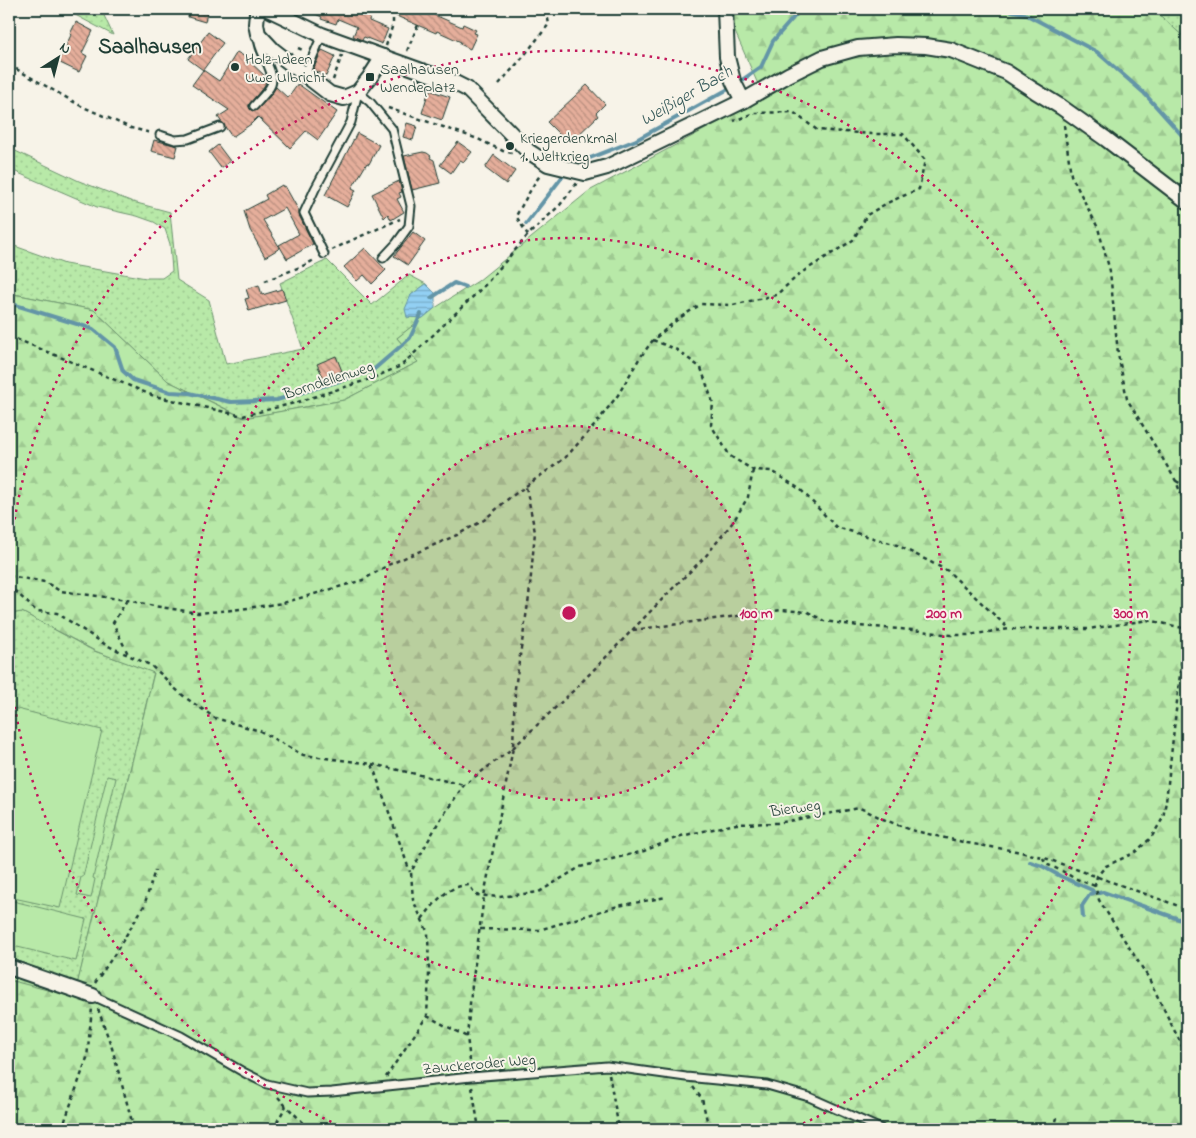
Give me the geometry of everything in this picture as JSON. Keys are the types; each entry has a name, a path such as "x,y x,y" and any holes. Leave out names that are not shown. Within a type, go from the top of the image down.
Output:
{"street":[{"path":"259,9 256,24 258,34 272,50 330,94 344,98 358,92 383,57"},
{"path":"268,9 322,35 467,89 528,151 554,166 583,172 608,167 698,123 738,90 788,75 822,58 858,48 896,45 926,46 951,50 1006,72 1061,107 1187,201"},
{"path":"724,9 726,57 738,90"},
{"path":"9,967 90,995"}],"lane":[{"path":"254,106 271,85 272,78 257,42 258,34"},
{"path":"305,76 322,35"},
{"path":"324,254 304,213 351,122 358,92 370,102 392,129 412,206 409,226 383,258"},
{"path":"160,135 175,140 188,139 220,127"},
{"name":"Zauckeroder Weg","path":"90,995 181,1036 267,1084 307,1093 607,1066 686,1077 767,1085 809,1097 881,1129"}],"path":[{"path":"383,57 393,24 393,9"},
{"path":"499,84 523,57 548,24 546,9"},
{"path":"401,64 418,25"},
{"path":"330,94 335,71 346,44"},
{"path":"298,48 306,52"},
{"path":"9,65 81,106 131,128 160,135"},
{"path":"370,102 478,139 503,151 516,152"},
{"path":"1061,107 1071,175 1098,228 1110,272 1118,354 1127,399 1176,481 1187,510"},
{"path":"9,576 46,582 60,591 127,600 198,613 233,610 284,603 362,580 388,564 457,535 484,520 508,499 565,458 594,426 618,395 639,359 654,340 678,319 701,304 733,304 776,295 801,274 853,240 866,215 919,189 925,160 903,134 817,130 794,112 754,113 728,124"},
{"path":"528,235 516,216 534,184 554,166"},
{"name":"Borndellenweg","path":"9,336 154,396 243,416 298,402 370,379 401,366 485,285 528,235 560,205 583,172"},
{"path":"265,281 305,265 350,241 410,214"},
{"path":"654,340 677,350 701,368 713,403 711,425 730,456 753,470 772,471 801,490 836,527 897,545 948,571 1009,629"},
{"path":"411,872 438,823 464,785 513,748 574,690 705,557 733,522 748,497 753,470"},
{"path":"1176,481 1187,487"},
{"path":"479,1129 467,1037 484,896 513,748 515,688 529,597 535,532 526,487"},
{"path":"9,585 36,610 56,613 106,646 150,665 186,698 215,718 260,732 302,755 372,764 464,785"},
{"path":"127,600 113,623 128,655"},
{"path":"632,630 782,610 808,612 824,621 951,635 968,635 1009,629 1088,629 1149,620 1186,629"},
{"path":"1187,620 1163,818 1151,838 1134,853 1106,866 1097,876 1095,886 1099,900 1148,977 1187,1056"},
{"path":"372,764 411,872 414,900 428,933 427,1016 380,1086"},
{"name":"Bierweg","path":"422,919 444,893 460,886 469,885 476,895 484,896 499,897 539,892 580,867 644,850 681,836 736,824 777,823 860,808 911,830 1042,857 1187,910"},
{"path":"1042,857 1046,864 1095,886"},
{"path":"62,1129 87,1058 90,995 144,906 155,870"},
{"path":"480,929 539,930 618,906 666,897"},
{"path":"90,995 112,1048 134,1129"},
{"path":"427,1016 467,1037"},
{"path":"607,1066 619,1129"},
{"path":"686,1077 702,1099 709,1129"},
{"path":"267,1084 310,1129"},
{"path":"273,1129 286,1106"},
{"path":"1054,1129 1058,1114"}],"green space":[{"path":"64,9 101,9 113,35"},
{"path":"744,9 1153,9 1187,40 1187,1129 9,1129 9,980 74,997 154,673 95,651 22,612 9,614 9,293 94,310 168,381 244,418 344,400 418,362 397,338 435,308 478,281 589,191 764,98 729,18"},
{"path":"1153,9 1187,9 1187,40"},
{"path":"9,148 79,181 133,202 170,212 177,280 209,300 226,364 303,349 280,283 327,260 372,305 409,275 426,284 411,295 407,317 423,318 397,338 418,362 344,400 245,418 168,381 94,310 9,293 9,244 65,264 146,278 162,278 172,271 170,244 165,229 154,222 137,216 97,207 9,169"},
{"path":"22,612 94,651 154,672 74,998 9,980 9,614"},
{"path":"9,707 102,730 60,908 9,897"},
{"path":"107,776 116,778 93,878 95,879 91,898 77,895"},
{"path":"9,900 86,919 76,961 9,945"}],"water":[{"path":"426,284 435,293 435,308 423,318 407,317 405,309 411,295"}],"building":[{"path":"190,9 208,9 205,22 188,17"},
{"path":"304,9 351,9 370,17 369,21 388,29 382,44 364,37 362,40 353,36 357,27 338,19 336,24 321,19 322,17"},
{"path":"380,9 429,9 428,12 462,27 463,24 476,30 474,33 477,34 470,49 460,44 461,42 437,31 436,33"},
{"path":"76,22 93,31 82,53 87,56 79,72 58,62"},
{"path":"208,32 223,43 203,70 188,59"},
{"path":"322,50 335,56 326,76 313,70"},
{"path":"237,52 247,58 266,77 265,85 249,105 251,110 255,111 258,109 276,87 288,98 298,84 337,112 318,140 306,131 290,148 258,117 232,137 218,117 229,110 192,85 203,70 219,81"},
{"path":"587,85 605,104 596,113 598,116 573,140 571,137 566,141 547,122"},
{"path":"429,90 450,97 442,120 422,113"},
{"path":"407,123 417,126 413,140 403,137"},
{"path":"357,133 379,145 369,164 367,163 352,188 356,190 347,207 325,195"},
{"path":"154,140 178,146 175,157 151,151"},
{"path":"458,142 472,152 464,162 460,160 451,173 440,165"},
{"path":"218,145 230,161 221,168 209,152"},
{"path":"423,152 427,153 434,160 440,183 412,190 404,156"},
{"path":"494,155 515,171 506,184 485,168"},
{"path":"399,181 402,192 399,193 401,197 397,199 404,212 391,220 388,214 384,218 372,194"},
{"path":"282,185 283,187 285,186 299,211 299,215 313,244 287,259 279,245 299,234 285,208 263,220 280,248 265,257 250,230 244,211 267,199 265,195"},
{"path":"413,232 425,241 408,265 394,256"},
{"path":"365,248 386,270 372,284 364,275 357,281 344,267"},
{"path":"259,285 262,295 282,289 286,300 249,311 245,299 249,298 246,289"},
{"path":"336,356 342,371 324,379 317,364"}],"waterway":[{"name":"Weißiger Bach","path":"738,83 761,67 773,41 801,9"},
{"name":"Weißiger Bach","path":"1003,9 1025,14 1097,52 1144,93 1187,141"},
{"name":"Weißiger Bach","path":"570,166 574,159 590,158 636,140 732,87"},
{"name":"Weißiger Bach","path":"526,224 566,172"},
{"name":"Weißiger Bach","path":"431,298 454,283 465,287"},
{"name":"Weißiger Bach","path":"9,303 93,329 115,347 123,371 133,380 170,392 189,393 231,402 277,400 372,371 410,338 421,314"},
{"path":"1030,862 1092,890 1094,893 1090,894 1082,906 1083,917"},
{"path":"1099,893 1103,892 1187,922"}],"place":[{"name":"Holz-Ideen Uwe Ulbricht","path":"235,67"},
{"name":"Saalhausen Wendeplatz","path":"370,77"},
{"name":"Kriegerdenkmal 1. Weltkrieg","path":"510,146"}],"district":[{"name":"Saalhausen","path":"150,46"}]}
